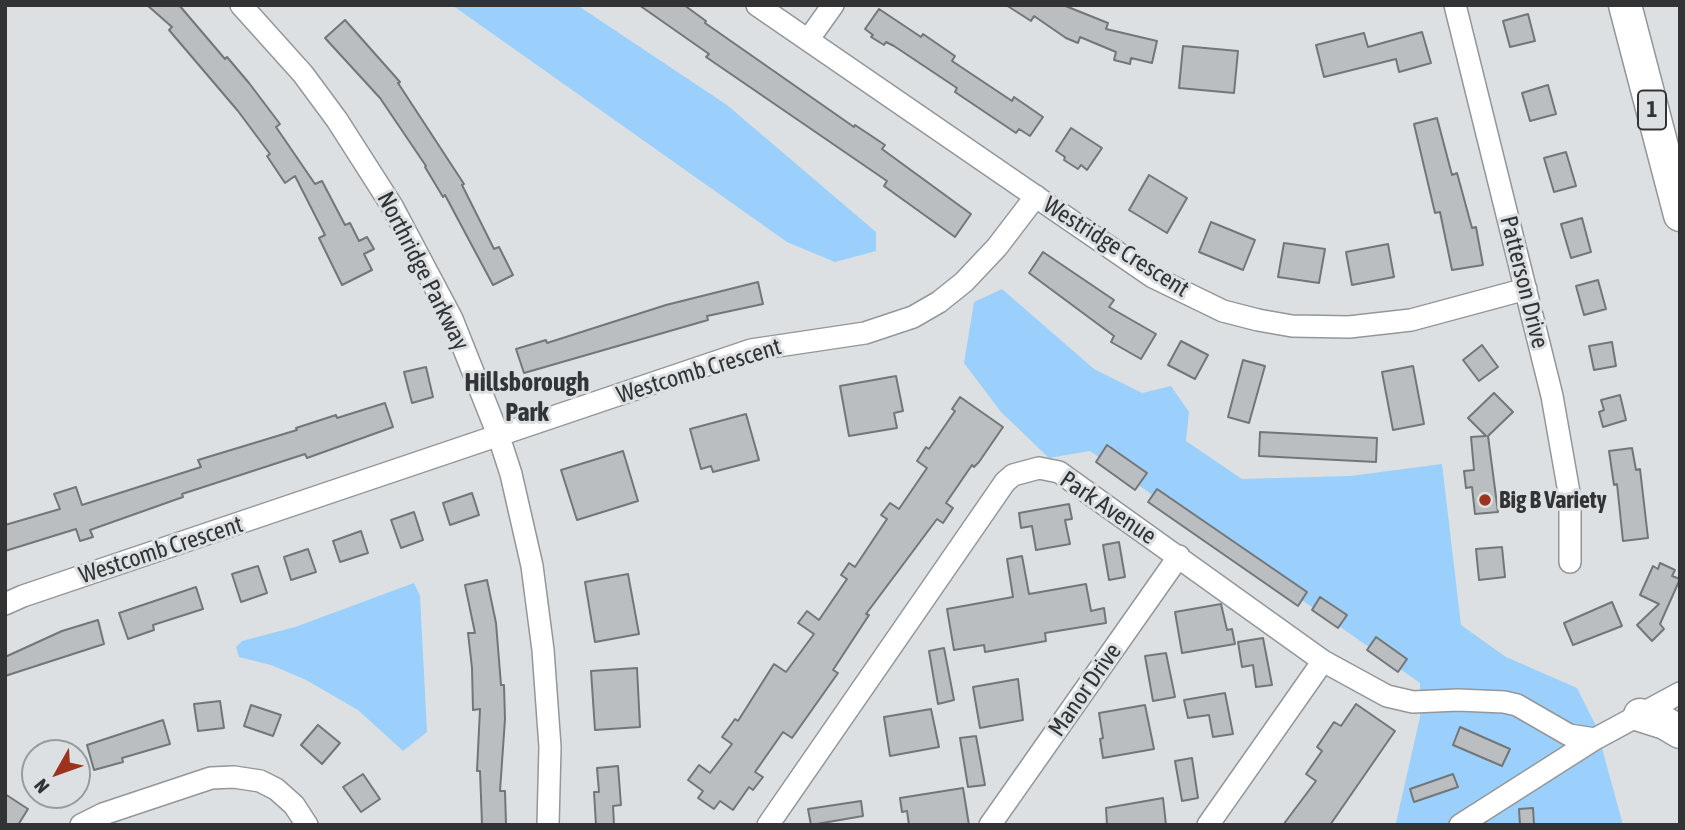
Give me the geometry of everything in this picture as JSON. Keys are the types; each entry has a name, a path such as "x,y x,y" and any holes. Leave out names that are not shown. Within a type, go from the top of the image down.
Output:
{"highway":[{"name":"1","path":"1625,5 1680,215"},
{"path":"1640,715 1665,723 1680,732"}],"street":[{"name":"Northridge Parkway","path":"241,5 303,74 337,120 392,206 452,319 499,437 511,474 533,566 543,650 550,747 548,825"},
{"name":"Westridge Crescent","path":"757,5 1153,277 1223,311 1258,320 1316,328 1377,325 1411,320 1526,289"},
{"path":"808,40 833,5"},
{"name":"Patterson Drive","path":"1455,5 1552,396 1570,498 1570,562"},
{"name":"Westcomb Crescent","path":"5,604 751,350 865,333 914,317 964,282 997,247 1035,197"},
{"name":"Park Avenue","path":"768,825 1005,482 1013,475 1038,468 1059,472 1323,661 1387,696 1413,702 1458,699 1517,705 1569,735 1595,740"},
{"name":"Manor Drive","path":"990,825 1179,556"},
{"path":"1208,825 1323,661"},
{"path":"1460,825 1595,740 1680,693"},
{"path":"82,825 103,814 211,778 234,777 260,781 276,789 294,805 307,825"}],"shaded area":[{"path":"452,5 577,5 727,105 876,232 876,251 835,262 787,242"},
{"path":"1002,289 1094,369 1142,393 1171,386 1189,412 1186,441 1242,479 1350,476 1442,464 1461,625 1506,657 1577,688 1596,726 1623,825 1393,825 1396,823 1420,717 1420,683 1090,451 1049,458 1001,412 964,363 974,302"},
{"path":"414,583 420,596 427,732 403,751 358,710 306,680 271,665 239,657 236,647 242,641 295,627"}],"building":[{"path":"147,5 179,5 225,59 227,57 280,124 276,127 315,184 322,181 345,225 350,223 359,241 367,237 374,249 364,254 372,270 342,285 319,238 325,235 295,176 285,183 267,156 270,154 238,111 169,30 172,27"},
{"path":"639,5 684,5 706,21 705,23 854,127 855,125 885,145 882,149 971,214 955,237 884,186 887,181 706,57 709,54"},
{"path":"1006,5 1063,5 1108,23 1106,29 1157,41 1152,63 1131,58 1130,64 1114,60 1116,52 1080,37 1078,43 1066,38 1034,16 1031,21"},
{"path":"879,9 955,56 952,61 1012,101 1014,97 1043,117 1030,136 1019,129 1016,133 955,92 957,88 894,46 886,42 884,45 871,37 873,35 865,29"},
{"path":"1528,14 1535,41 1510,47 1503,21"},
{"path":"345,20 400,82 398,83 464,184 462,185 494,249 499,247 513,275 493,285 445,195 443,197 426,166 380,98 325,38"},
{"path":"1422,32 1431,63 1399,72 1396,59 1324,77 1316,45 1364,33 1368,47"},
{"path":"1183,46 1238,51 1234,93 1179,88"},
{"path":"1548,85 1556,114 1530,121 1522,93"},
{"path":"1437,118 1452,175 1457,173 1472,228 1476,227 1483,265 1452,270 1440,212 1435,213 1414,124"},
{"path":"1071,128 1102,148 1087,170 1081,165 1078,169 1056,151"},
{"path":"1566,152 1576,186 1554,192 1544,158"},
{"path":"1149,175 1187,198 1167,233 1129,210"},
{"path":"1582,218 1591,252 1571,258 1561,224"},
{"path":"1211,222 1255,240 1243,270 1199,252"},
{"path":"1284,243 1325,249 1319,283 1278,277"},
{"path":"1388,244 1394,277 1352,285 1346,252"},
{"path":"1043,252 1114,300 1109,307 1156,334 1141,359 1111,342 1114,336 1029,273"},
{"path":"1598,280 1606,309 1584,315 1576,286"},
{"path":"758,282 763,304 707,316 708,320 524,373 516,349 546,340 547,343 666,305"},
{"path":"1181,341 1208,355 1195,379 1168,365"},
{"path":"1612,342 1616,366 1594,370 1589,346"},
{"path":"1482,345 1498,367 1479,381 1463,360"},
{"path":"1243,360 1265,366 1249,423 1228,417"},
{"path":"1413,366 1424,424 1393,430 1382,372"},
{"path":"426,367 433,397 412,403 404,372"},
{"path":"896,376 903,411 894,413 897,428 849,436 840,386"},
{"path":"1494,393 1513,412 1488,436 1498,512 1475,514 1472,487 1466,488 1464,471 1474,470 1471,437 1486,436 1468,418"},
{"path":"1620,395 1626,420 1603,427 1599,412 1604,410 1601,400"},
{"path":"960,397 1003,427 946,503 953,508 943,523 937,519 866,614 869,615 833,670 838,673 792,738 783,732 755,772 763,777 753,790 749,787 733,810 720,801 714,809 698,798 703,791 688,780 699,765 710,773 732,744 722,737 735,719 738,721 774,664 786,672 814,634 798,623 807,611 819,620 847,579 841,575 849,563 855,567 887,519 881,515 890,503 899,509 927,468 917,461 926,447 929,449 955,411 952,409"},
{"path":"385,403 393,427 307,458 305,454 182,494 183,497 90,530 93,537 80,541 76,529 5,551 5,525 60,509 54,494 76,487 82,505 201,467 198,460 297,430 296,428 336,415 337,418"},
{"path":"746,414 759,460 713,472 711,466 701,469 690,429"},
{"path":"1260,432 1377,438 1376,462 1259,456"},
{"path":"1107,445 1147,473 1135,490 1096,462"},
{"path":"1632,448 1636,470 1640,469 1648,538 1623,541 1617,484 1614,485 1609,451"},
{"path":"623,451 638,501 577,520 561,470"},
{"path":"1157,489 1307,592 1298,606 1148,502"},
{"path":"472,493 479,515 450,525 443,503"},
{"path":"1069,504 1072,519 1065,520 1070,544 1036,550 1032,526 1021,528 1019,513"},
{"path":"414,512 423,540 401,548 391,520"},
{"path":"361,531 368,553 340,562 333,541"},
{"path":"1119,542 1125,577 1109,580 1103,545"},
{"path":"1502,547 1505,577 1479,580 1476,549"},
{"path":"308,549 316,572 291,580 284,557"},
{"path":"1022,556 1029,594 1086,584 1091,611 1104,608 1106,623 1045,633 1046,641 985,652 984,645 954,650 947,609 1013,597 1007,559"},
{"path":"1660,563 1675,570 1672,576 1680,579 1660,624 1664,629 1652,641 1637,625 1659,604 1640,595 1653,566 1658,569"},
{"path":"258,566 267,593 241,602 232,574"},
{"path":"628,574 639,634 595,642 585,582"},
{"path":"487,580 496,623 501,685 504,685 505,719 500,791 505,791 506,824 482,824 480,771 477,771 480,709 473,710 468,633 475,633 465,585"},
{"path":"196,587 203,609 153,625 154,630 128,639 119,613"},
{"path":"1320,597 1347,615 1338,628 1312,610"},
{"path":"1612,602 1622,626 1573,645 1564,623"},
{"path":"1221,604 1227,630 1232,629 1235,644 1182,653 1175,612"},
{"path":"98,620 104,644 5,676 5,657 62,631"},
{"path":"1376,637 1407,659 1398,672 1367,650"},
{"path":"1263,638 1272,685 1256,687 1253,665 1242,667 1238,642"},
{"path":"944,648 954,700 938,704 929,651"},
{"path":"1166,653 1175,697 1153,701 1145,656"},
{"path":"637,668 640,727 595,730 591,671"},
{"path":"1018,679 1023,720 980,728 973,687"},
{"path":"1225,693 1233,734 1213,737 1209,715 1188,718 1184,700"},
{"path":"220,701 224,728 198,731 194,704"},
{"path":"1356,704 1395,731 1330,825 1283,825 1316,781 1306,774 1322,751 1317,747 1334,722 1341,726"},
{"path":"251,705 281,715 273,736 244,726"},
{"path":"1145,705 1154,749 1103,758 1099,713"},
{"path":"931,709 939,747 890,756 884,717"},
{"path":"163,720 170,744 122,758 123,762 94,770 91,744"},
{"path":"318,725 340,743 322,764 301,745"},
{"path":"1460,727 1510,749 1502,766 1453,745"},
{"path":"976,736 985,785 968,787 960,738"},
{"path":"1192,758 1198,798 1182,801 1175,761"},
{"path":"618,766 621,805 613,806 614,825 596,825 594,792 599,792 597,768"},
{"path":"363,774 380,799 361,812 343,787"},
{"path":"1453,774 1458,787 1414,802 1410,789"},
{"path":"963,788 969,825 909,825 907,811 902,812 900,798"},
{"path":"5,794 21,804 21,809 28,809 18,825 5,825"},
{"path":"1163,798 1166,825 1107,825 1106,808"},
{"path":"861,801 863,816 811,825 808,809"},
{"path":"1533,808 1534,825 1520,825 1519,809"}],"place":[{"name":"Big B Variety","path":"1485,500"}],"district":[{"name":"Hillsborough Park","path":"527,398"}]}
